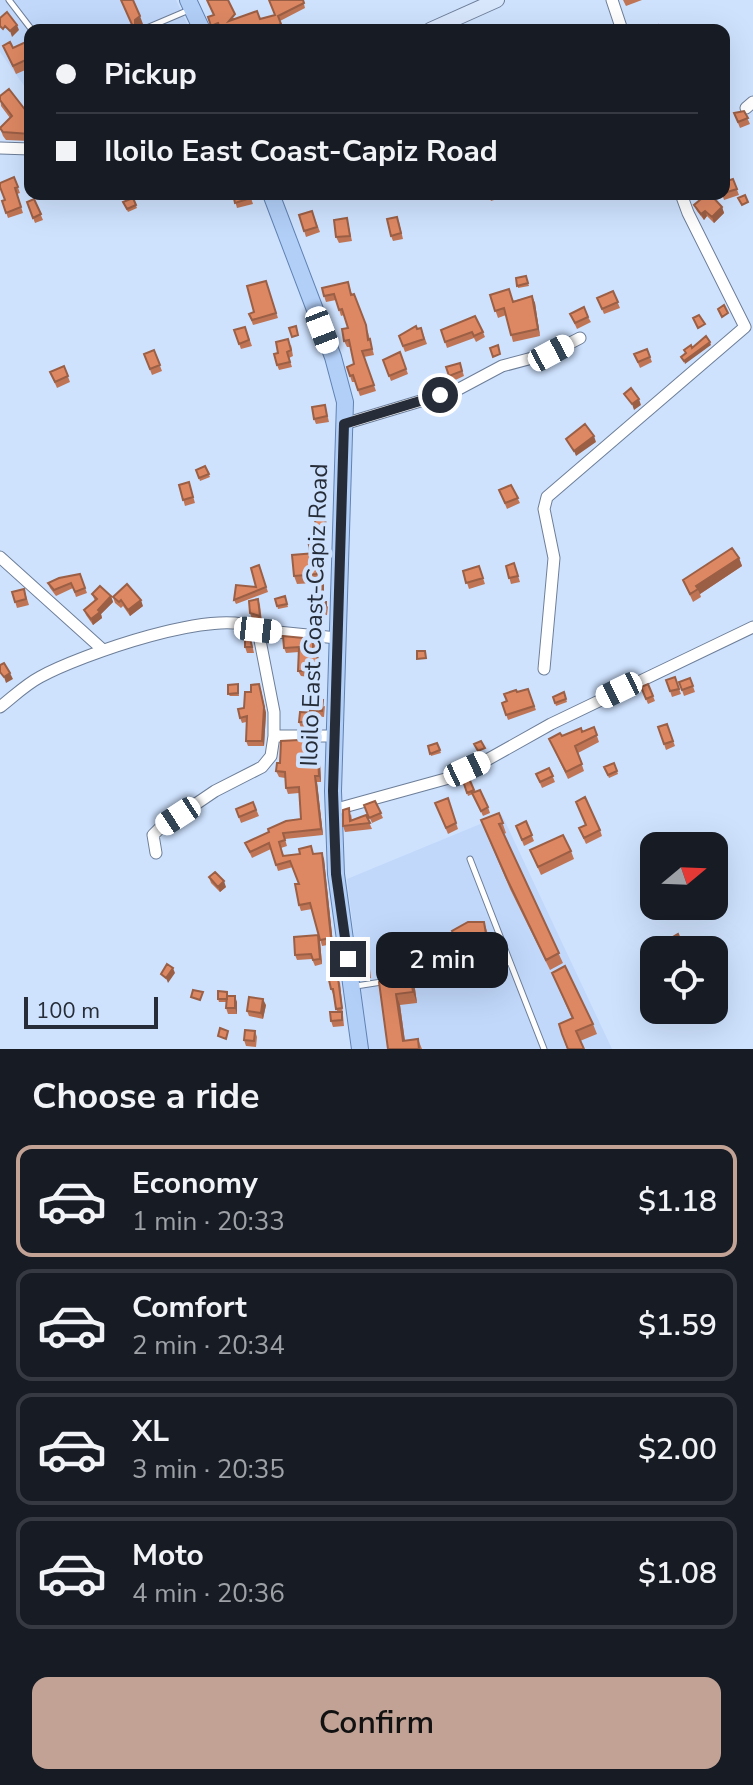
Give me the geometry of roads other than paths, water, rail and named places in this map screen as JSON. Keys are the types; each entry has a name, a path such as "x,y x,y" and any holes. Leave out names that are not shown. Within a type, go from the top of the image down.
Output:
{"main road":[{"path":"191,2 200,24"},
{"name":"Iloilo East Coast-Capiz Road","path":"273,200 333,357 345,402 333,810 336,874 360,1049"}],"street":[{"path":"443,24 497,0"},
{"path":"612,0 620,24"},
{"path":"0,148 24,149"},
{"path":"544,669 554,558 544,509 547,497 745,327 683,200"},
{"path":"344,424 457,390 502,366 551,353 580,338"},
{"path":"0,557 102,649"},
{"path":"0,707 37,678 102,649 136,638 205,625 250,624 258,630 337,638"},
{"path":"333,810 449,778 551,724 753,627"},
{"path":"156,853 153,835 159,829 215,791 267,763 274,736 274,712 258,630"},
{"path":"274,736 334,736"}],"lane":[{"path":"9,0 27,24"},
{"path":"152,24 191,2"},
{"path":"470,859 544,1049"},
{"path":"351,987 510,962"}]}
